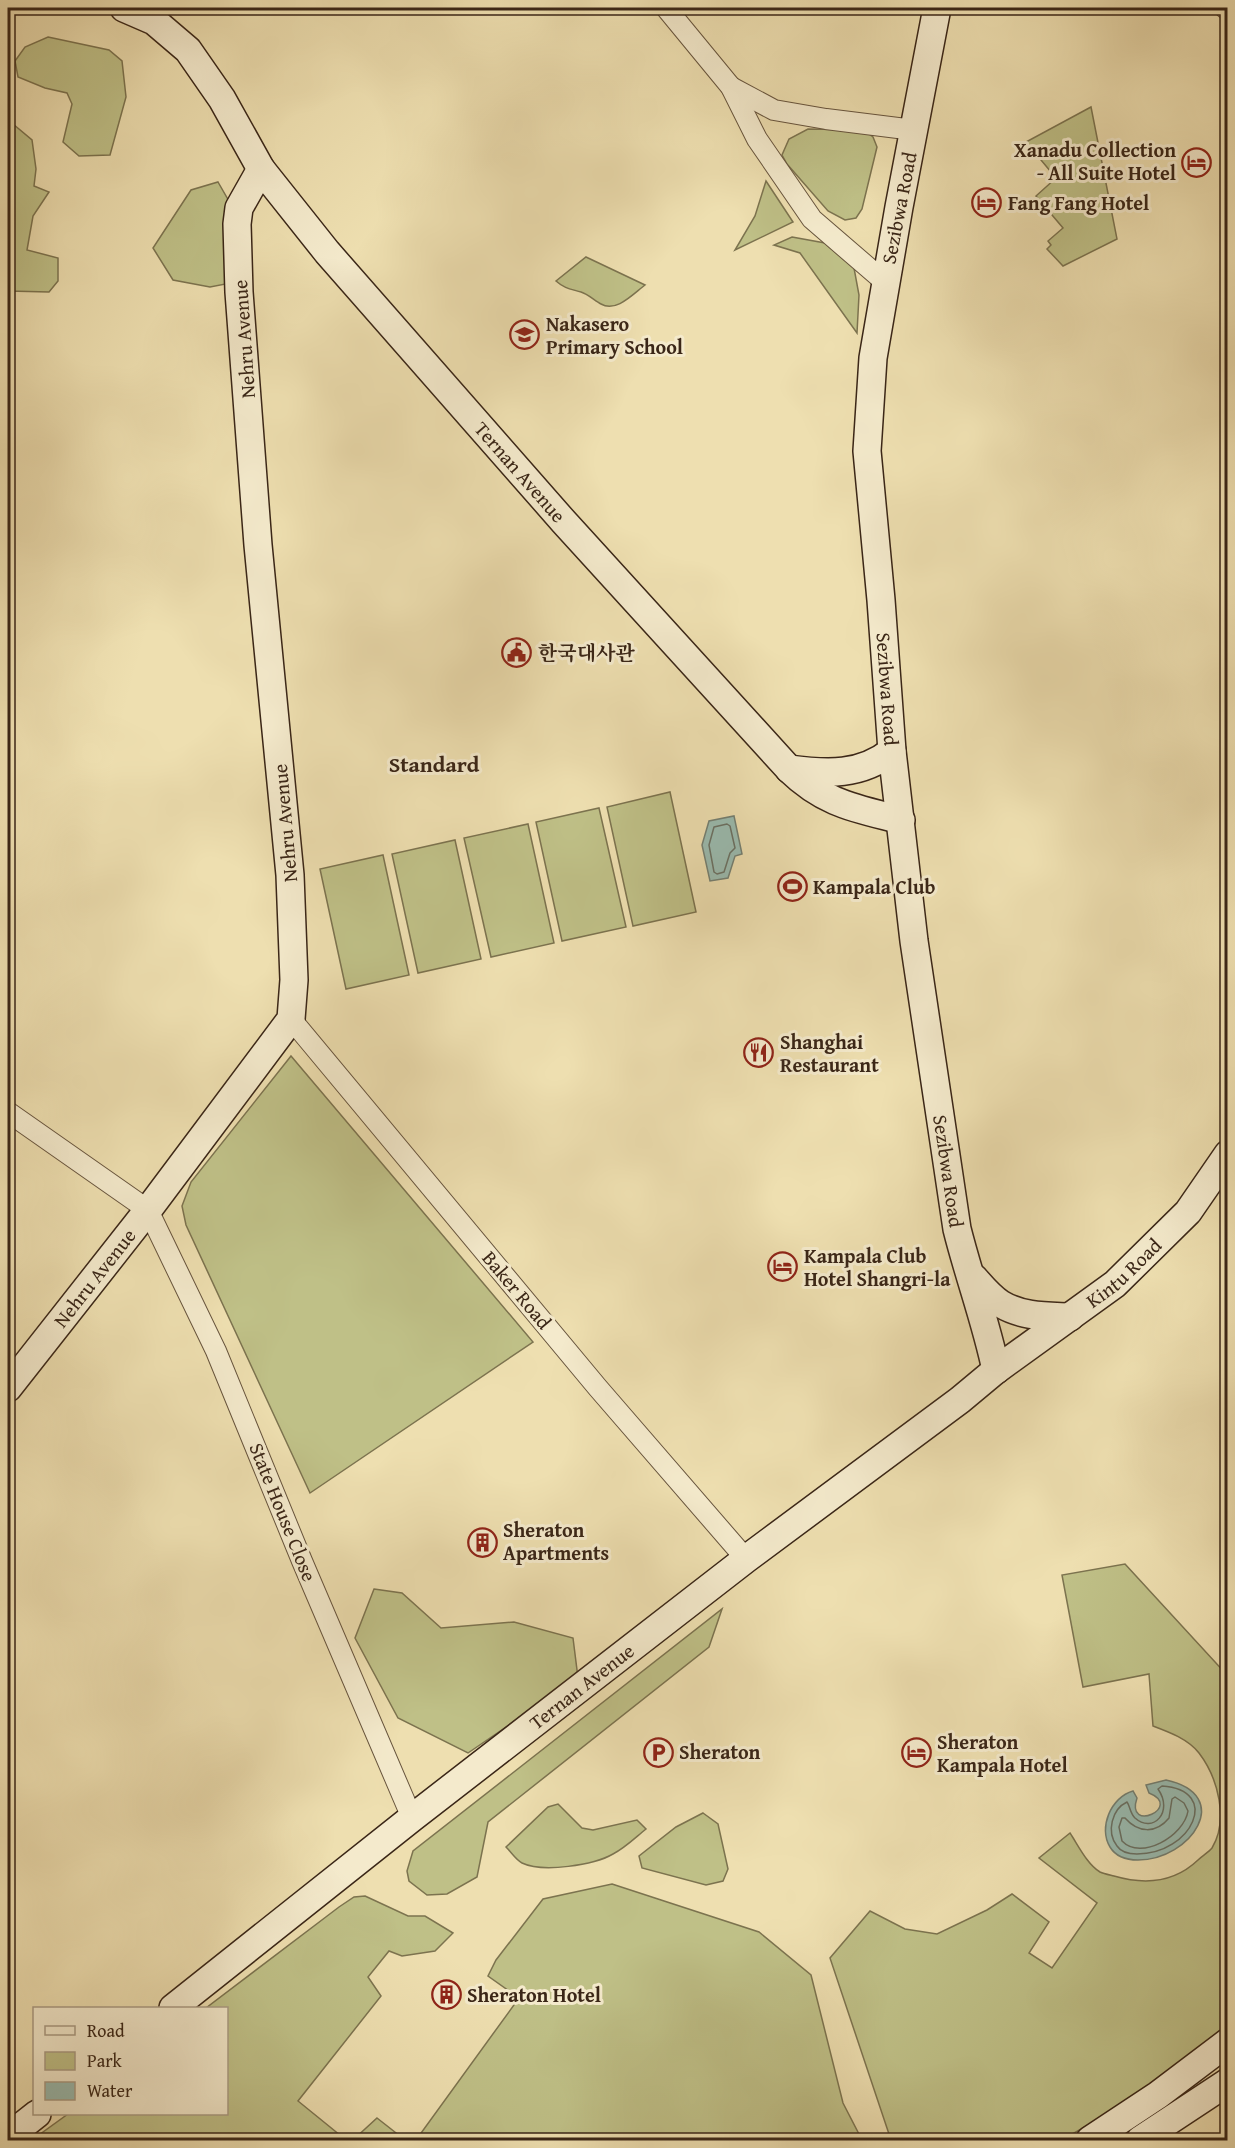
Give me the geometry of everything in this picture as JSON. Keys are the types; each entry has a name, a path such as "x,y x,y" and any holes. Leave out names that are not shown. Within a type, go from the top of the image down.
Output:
{"street":[{"name":"Ternan Avenue","path":"124,8 154,21 188,50 222,99 261,169 327,252 548,504 789,769 815,792 831,800 901,820"},
{"path":"666,8 730,87 757,139 812,219 885,282"},
{"name":"Sezibwa Road","path":"937,8 885,282 871,372 867,451 892,752 914,941 957,1229 988,1332 996,1370"},
{"path":"730,87 774,110 826,120 914,130"},
{"name":"Nehru Avenue","path":"8,1388 148,1210 291,1020 294,980 290,875 258,545 239,281 237,224 239,208 261,169"},
{"path":"789,769 814,772 852,771 881,761 892,752"},
{"name":"Baker Road","path":"291,1020 591,1379 746,1559"},
{"path":"8,1112 148,1210"},
{"name":"Kintu Road","path":"996,1370 1115,1284 1188,1212 1227,1154"},
{"name":"State House Close","path":"148,1210 216,1351 412,1818"},
{"path":"971,1276 999,1304 1017,1312 1034,1316 1070,1317"},
{"name":"Ternan Avenue","path":"174,2007 412,1818 746,1559 960,1400 996,1370"},
{"path":"1090,2140 1158,2095 1227,2042"},
{"path":"1140,2140 1227,2082"},
{"path":"8,2137 36,2115"}],"green space":[{"path":"48,37 109,50 122,61 126,97 110,155 79,156 63,142 72,104 67,93 45,88 18,77 15,61 25,47"},
{"path":"1091,107 1117,239 1063,266 1047,249 1051,245 1048,241 1063,228 1036,196 1056,178 1026,142"},
{"path":"13,124 32,140 36,169 34,186 49,192 33,216 27,250 58,258 58,281 49,292 8,291 8,193 10,189 8,185 8,128"},
{"path":"808,129 864,130 873,137 877,147 862,209 856,218 845,220 828,211 787,164 782,155 789,139"},
{"path":"766,181 793,222 735,250 755,216"},
{"path":"218,182 230,203 231,283 210,287 173,280 153,248 191,190"},
{"path":"792,237 825,243 854,268 859,295 857,333 800,253 774,245"},
{"path":"586,257 645,285 624,301 607,306 556,281"},
{"path":"670,792 696,912 633,926 607,807"},
{"path":"599,808 626,927 562,941 536,822"},
{"path":"528,824 554,943 491,957 464,838"},
{"path":"455,840 481,959 418,973 392,854"},
{"path":"383,855 409,975 346,989 320,869"},
{"path":"291,1056 533,1342 310,1493 186,1225 182,1206 191,1182"},
{"path":"1125,1564 1227,1675 1227,2031 1151,2089 1062,2140 891,2140 830,1958 870,1911 905,1929 937,1934 987,1910 1012,1894 1049,1922 1029,1953 1052,1968 1097,1903 1039,1858 1070,1833 1095,1869 1105,1874 1137,1881 1169,1878 1189,1868 1211,1850 1217,1837 1220,1825 1219,1799 1211,1774 1199,1753 1189,1744 1172,1733 1153,1726 1149,1674 1083,1687 1062,1575"},
{"path":"374,1589 402,1593 441,1628 514,1622 573,1638 578,1678 468,1753 398,1718 355,1638"},
{"path":"722,1609 709,1647 488,1822 477,1877 447,1894 427,1895 409,1881 407,1871 413,1851"},
{"path":"558,1804 582,1828 593,1830 637,1820 646,1829 617,1852 594,1861 555,1867 531,1866 520,1862 506,1847 548,1807"},
{"path":"703,1813 718,1824 728,1869 723,1881 706,1885 642,1868 639,1856 676,1827"},
{"path":"612,1884 759,1932 811,1975 843,2103 862,2140 416,2140 519,1998 488,1976 496,1960 543,1899"},
{"path":"365,1896 408,1916 425,1916 453,1933 435,1951 402,1956 389,1951 368,1977 381,1996 298,2101 346,2140 32,2140 67,2115 228,2115 228,2007 207,2007 354,1897"},
{"path":"377,2118 405,2140 353,2140"}],"water":[{"path":"734,816 742,854 735,856 728,878 710,881 702,845 709,821"},
{"path":"1166,1780 1187,1788 1198,1799 1201,1812 1198,1826 1188,1839 1174,1850 1157,1857 1134,1860 1119,1856 1110,1847 1105,1831 1113,1806 1125,1794 1133,1791 1137,1798 1136,1809 1139,1814 1145,1816 1152,1814 1160,1805 1158,1799 1149,1793 1146,1785"}],"place":[{"name":"Xanadu Collection - All Suite Hotel","path":"1197,162"},
{"name":"Fang Fang Hotel","path":"987,203"},
{"name":"Nakasero Primary School","path":"525,335"},
{"name":"한국대사관","path":"517,653"},
{"name":"Kampala Club","path":"792,887"},
{"name":"Shanghai Restaurant","path":"759,1053"},
{"name":"Kampala Club Hotel Shangri-la","path":"783,1267"},
{"name":"Sheraton Apartments","path":"482,1542"},
{"name":"Sheraton","path":"658,1752"},
{"name":"Sheraton Kampala Hotel","path":"916,1753"},
{"name":"Sheraton Hotel","path":"446,1995"}],"district":[{"name":"Standard","path":"434,764"}]}
